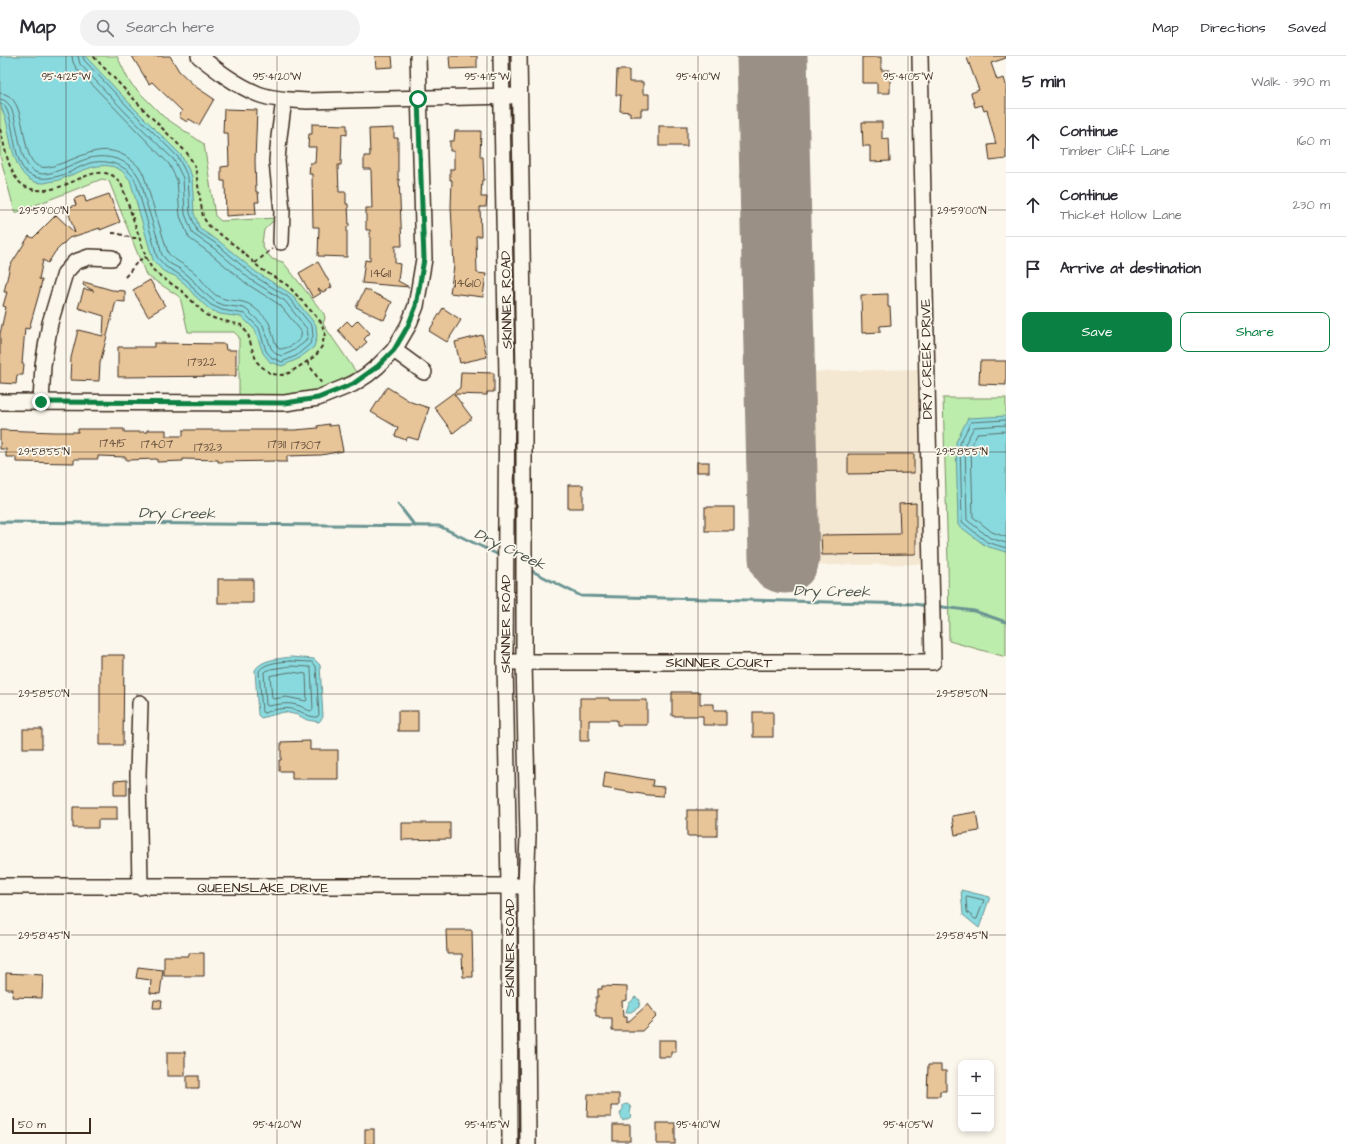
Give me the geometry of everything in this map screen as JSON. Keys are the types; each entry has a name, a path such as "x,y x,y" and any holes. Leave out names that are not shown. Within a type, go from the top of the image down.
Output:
{"street":[{"path":"199,56 226,78 259,94 284,100 307,102 519,96"},
{"path":"0,402 285,403 318,398 329,394 353,384 378,366 394,350 408,326 416,306 424,259 418,99 418,56"},
{"name":"SKINNER ROAD","path":"501,56 507,377 505,662 509,886 510,1144"},
{"name":"SKINNER ROAD","path":"519,56 524,374 524,662 528,836 526,887 528,1144"},
{"name":"DRY CREEK DRIVE","path":"920,56 933,662"},
{"path":"281,242 282,211 277,161 284,100"},
{"path":"41,402 43,365 49,330 65,273 76,262 89,257 112,258"},
{"path":"394,350 424,372"},
{"name":"SKINNER COURT","path":"505,662 933,662"},
{"path":"140,703 138,801 140,887"},
{"name":"QUEENSLAKE DRIVE","path":"0,886 526,887"}],"path":[{"path":"0,129 9,166 16,179 27,188 34,190 48,189 63,185 89,174 96,173 105,172 115,177 122,186 139,238 151,267 156,273 183,292 206,315 241,325 248,334 257,362 270,374 282,375 307,362 317,354 322,346 325,333 321,322 292,290 213,230 206,222 201,210 197,172 188,153 150,116 93,56"},
{"path":"112,233 119,233 129,238 139,238"},
{"path":"255,263 281,242"},
{"path":"125,278 139,260 146,257"},
{"path":"307,362 329,394"}],"shaded area":[{"path":"753,56 795,56 803,372 920,369 923,564 764,566"}],"green space":[{"path":"0,56 117,56 130,83 164,117 204,144 215,216 221,221 276,218 264,230 262,243 264,249 272,259 283,262 324,314 325,318 323,324 356,372 323,389 289,395 239,395 239,337 234,332 188,332 180,297 146,275 109,181 102,179 15,213 0,156"},
{"path":"943,398 1006,398 1006,657 949,641"}],"water":[{"path":"0,56 85,56 181,155 192,176 194,213 200,229 220,242 256,272 291,294 316,325 317,336 314,347 298,359 282,366 270,362 263,353 255,330 242,317 220,314 209,309 185,284 175,276 163,271 153,260 130,180 122,171 114,167 97,166 88,168 63,179 43,183 33,181 26,176 20,169 12,149 6,120 0,104"},
{"path":"1006,416 1006,552 986,546 958,525 956,442 968,418"},
{"path":"291,657 314,659 320,665 323,717 319,722 307,720 298,715 284,712 261,718 258,715 255,670 258,666 266,662"},
{"path":"961,890 990,897 979,928 963,915"},
{"path":"635,997 640,1000 639,1007 631,1012 626,1012 629,1003"},
{"path":"627,1104 631,1109 631,1117 623,1121 620,1114 623,1109 623,1105"}],"building":[{"path":"132,56 170,56 179,71 196,87 214,99 199,125 189,119 187,122 179,117 182,111 152,82 149,84"},
{"path":"375,56 392,56 393,67 376,68"},
{"path":"449,56 477,56 477,68 450,69"},
{"path":"973,56 1006,56 1006,58 991,63 997,80 1004,78 1006,85 1006,159 990,161 988,145 996,144 987,110 984,111 982,105 975,107 971,93 979,90 967,58"},
{"path":"862,57 881,57 881,70 890,70 890,93 877,93 877,83 862,83"},
{"path":"617,70 629,70 629,82 643,82 643,94 649,94 649,109 641,109 641,116 630,116 630,112 620,111 621,95 616,95"},
{"path":"224,109 257,110 255,161 256,192 258,192 259,202 255,202 256,214 226,216 225,181 221,181 221,167 229,166 228,133 223,133"},
{"path":"862,122 882,122 882,139 889,138 890,161 870,162 870,146 863,146"},
{"path":"312,124 347,125 347,135 342,134 341,165 338,165 339,192 346,192 346,204 348,204 349,226 347,227 347,257 318,256 319,227 313,227 312,174 309,174 310,163 315,163 316,147 308,147 309,134 312,134"},
{"path":"659,126 687,126 687,146 659,146"},
{"path":"394,128 394,138 398,138 398,180 399,179 402,246 395,246 395,263 400,264 398,281 409,287 362,283 365,260 370,261 370,230 366,230 366,208 372,208 371,169 364,169 364,156 370,156 369,129"},
{"path":"455,131 481,131 480,157 483,157 484,180 482,180 481,197 487,197 486,207 480,207 481,236 476,236 477,273 486,274 483,297 450,293 454,266 451,206 452,180 450,180 450,169 454,169 454,151 450,151 450,141 454,141"},
{"path":"109,194 120,222 100,230 100,228 69,238 55,252 48,263 43,260 39,279 42,280 40,290 29,329 25,328 22,364 24,364 23,375 17,375 16,384 0,383 0,334 6,307 3,306 7,292 4,292 10,266 29,236 33,238 56,215 75,233 67,208 76,205 74,199 84,195 86,202"},
{"path":"318,262 332,287 323,292 318,289 321,293 313,298 299,273"},
{"path":"150,280 165,306 148,316 133,290"},
{"path":"84,282 112,290 125,291 125,302 116,301 100,363 99,381 70,380 71,358 78,330 103,336 104,316 78,308 84,289 94,291 83,285"},
{"path":"365,289 392,302 384,320 356,307"},
{"path":"888,294 888,307 890,307 891,325 880,326 880,332 862,333 861,295"},
{"path":"443,308 461,320 447,342 429,331"},
{"path":"358,320 370,333 364,339 367,342 357,351 338,330 347,321 352,326"},
{"path":"482,335 487,357 460,363 455,342"},
{"path":"154,343 225,344 226,350 236,350 236,376 118,377 118,347 154,347"},
{"path":"980,361 1006,361 1006,385 979,384"},
{"path":"461,372 494,373 494,392 487,392 487,395 454,394 472,418 453,433 434,407 460,388"},
{"path":"387,387 411,402 429,408 418,440 408,437 406,440 395,436 398,428 371,412"},
{"path":"329,424 329,426 338,425 343,451 321,455 287,456 287,462 218,462 218,460 183,459 183,461 157,462 157,459 126,460 126,457 98,456 98,459 74,459 74,463 16,462 16,457 6,457 6,449 0,449 0,430 78,432 78,429 124,429 124,432 147,432 147,430 166,430 166,436 183,436 183,430 295,430 318,428 317,426"},
{"path":"848,454 914,454 914,473 848,474"},
{"path":"697,462 709,462 709,472 697,472"},
{"path":"568,485 583,485 583,508 568,508"},
{"path":"916,503 916,554 822,555 821,535 900,534 899,504"},
{"path":"705,507 734,507 734,531 705,531"},
{"path":"218,579 253,579 253,603 218,603"},
{"path":"100,655 124,655 123,745 100,745"},
{"path":"672,692 700,692 700,704 714,704 714,710 726,710 726,725 703,725 703,716 672,716"},
{"path":"580,698 647,700 647,725 617,725 617,720 589,720 589,741 580,741"},
{"path":"398,711 418,711 418,731 398,731"},
{"path":"753,712 773,712 773,737 753,737"},
{"path":"23,729 42,729 42,748 23,748"},
{"path":"310,741 310,750 338,750 338,779 292,779 292,771 279,771 279,760 281,760 281,742"},
{"path":"605,772 653,780 652,786 664,787 663,796 603,788"},
{"path":"127,780 127,795 114,795 114,781"},
{"path":"73,807 117,807 117,820 98,820 98,828 73,828"},
{"path":"687,810 717,810 717,836 687,836"},
{"path":"976,812 979,831 955,835 952,816"},
{"path":"402,823 450,823 450,839 402,840"},
{"path":"446,930 472,930 473,977 463,977 462,954 447,954"},
{"path":"189,953 204,953 204,976 164,976 164,956 189,956"},
{"path":"138,967 163,970 160,994 150,993 151,980 136,978"},
{"path":"6,973 43,975 42,998 12,997 13,989 6,989"},
{"path":"602,986 627,987 627,1000 622,1001 623,1017 627,1017 627,1023 648,1004 657,1016 642,1031 612,1031 612,1018 600,1018 599,1016 596,1016 596,997 598,997 598,989 602,989"},
{"path":"154,1000 162,1001 161,1008 153,1008"},
{"path":"658,1040 676,1040 676,1052 671,1052 671,1057 658,1057"},
{"path":"167,1052 185,1052 185,1076 167,1076"},
{"path":"928,1065 941,1065 941,1071 946,1071 946,1091 940,1091 940,1096 927,1096"},
{"path":"187,1076 199,1076 199,1088 187,1088"},
{"path":"588,1094 619,1094 619,1106 611,1106 611,1117 587,1117"},
{"path":"657,1123 675,1123 675,1144 657,1144"},
{"path":"613,1125 630,1125 630,1141 613,1141"},
{"path":"365,1129 374,1129 374,1144 365,1144"}],"waterway":[{"path":"398,504 415,526"},
{"name":"Dry Creek","path":"0,522 439,526 501,556"},
{"name":"Dry Creek","path":"528,569 581,596 914,604 928,606"},
{"name":"Dry Creek","path":"935,606 974,611 1006,622"}],"runway":[{"path":"772,56 784,558"}],"route":[{"path":"41,402 285,403 305,401 336,392 367,375 394,350 408,326 416,306 424,259 418,99"}]}
